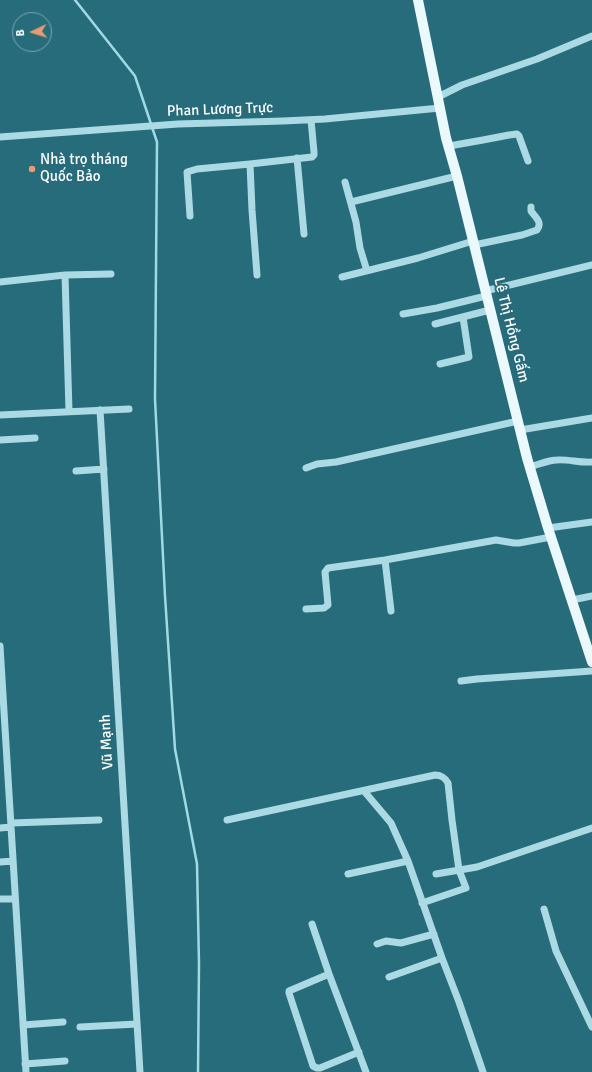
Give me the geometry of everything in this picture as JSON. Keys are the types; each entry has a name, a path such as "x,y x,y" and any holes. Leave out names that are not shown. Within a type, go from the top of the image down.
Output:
{"main road":[{"name":"Lê Thị Hồng Gấm","path":"418,0 449,146 529,467 592,662"}],"street":[{"path":"438,97 462,85 537,59 592,36"},
{"name":"Phan Lương Trực","path":"0,137 178,124 311,120 440,108"},
{"path":"190,216 187,172 197,169 312,157 314,155 311,120"},
{"path":"449,146 517,134 528,161"},
{"path":"297,158 304,234"},
{"path":"250,164 257,274"},
{"path":"351,202 457,176"},
{"path":"345,182 358,228 360,248 367,271"},
{"path":"342,277 474,243 537,230 540,224 531,210 531,207"},
{"path":"404,314 437,308 592,265"},
{"path":"0,282 64,276 112,274"},
{"path":"64,276 69,411"},
{"path":"435,324 490,310"},
{"path":"440,364 469,357 463,317"},
{"path":"0,415 129,409"},
{"name":"Vũ Mạnh","path":"100,410 140,1072"},
{"path":"306,468 317,464 336,462 519,426 592,418"},
{"path":"0,440 35,438"},
{"path":"529,467 558,460 592,462"},
{"path":"76,471 104,470"},
{"path":"306,609 324,608 328,605 326,569 496,540 514,543 592,522"},
{"path":"385,560 391,611"},
{"path":"572,600 592,596"},
{"path":"0,646 26,1072"},
{"path":"461,681 592,671"},
{"path":"227,820 435,775 442,776 448,783 459,870 466,888 422,903"},
{"path":"364,791 391,823 408,861 483,1072"},
{"path":"0,828 11,825 99,820"},
{"path":"436,874 477,867 592,828"},
{"path":"0,862 13,861"},
{"path":"348,874 408,861"},
{"path":"0,899 15,899"},
{"path":"544,909 556,951 592,1027"},
{"path":"312,924 366,1072"},
{"path":"377,944 386,941 401,943 434,934"},
{"path":"389,977 442,958"},
{"path":"329,974 289,991 313,1066 320,1068 359,1052"},
{"path":"23,1025 63,1022"},
{"path":"80,1027 138,1024"},
{"path":"25,1064 65,1061"}],"waterway":[{"path":"75,0 135,76 157,142 155,399 165,596 175,749 197,864 199,964 198,1072"}],"place":[{"name":"Nhà trọ tháng Quốc Bảo","path":"32,169"}]}
